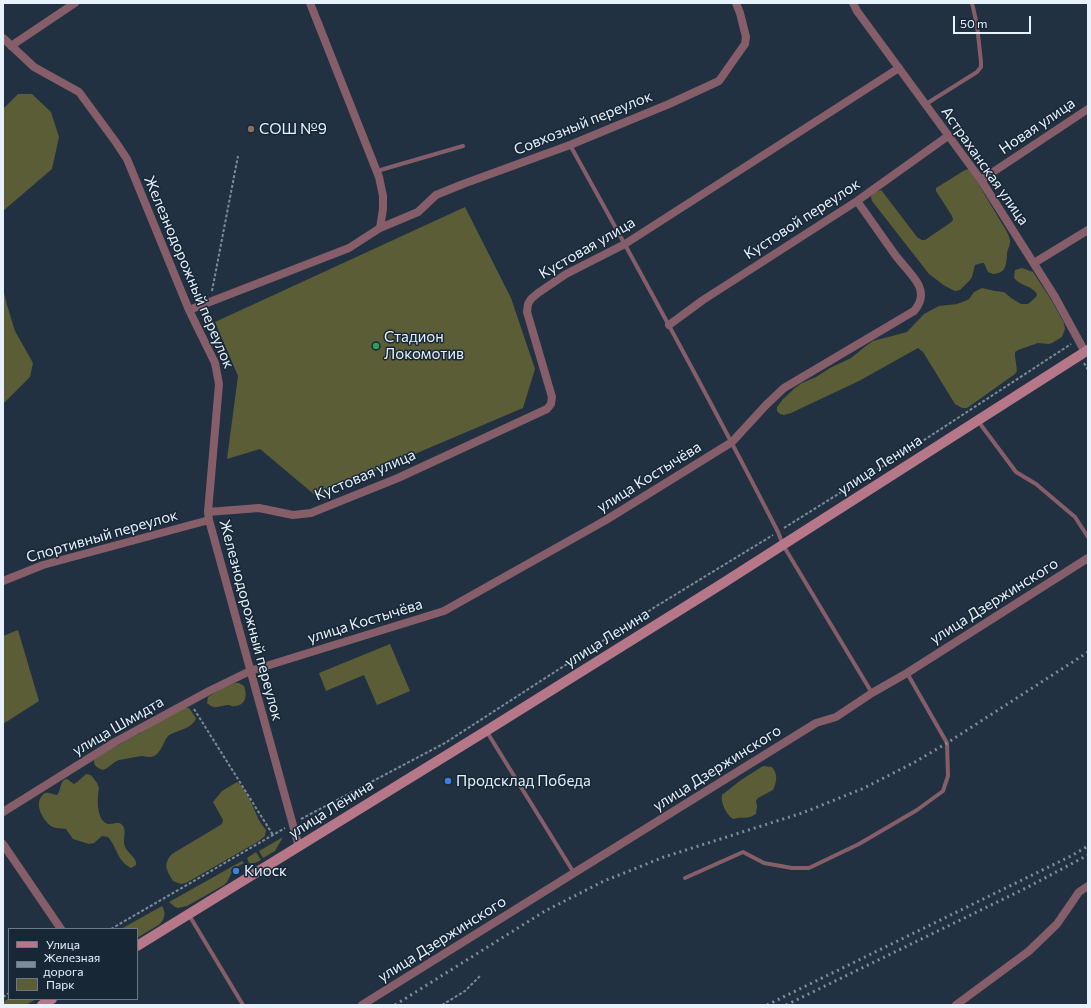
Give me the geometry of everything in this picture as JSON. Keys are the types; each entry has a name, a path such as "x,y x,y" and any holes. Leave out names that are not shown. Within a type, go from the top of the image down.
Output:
{"main road":[{"name":"улица Ленина","path":"138,945 299,848 783,545 1087,351"}],"street":[{"path":"11,46 75,3"},
{"path":"310,3 379,178 383,196 383,209 380,228"},
{"name":"Совхозный переулок","path":"189,310 349,248 380,228 418,212 436,195 570,145 669,104 719,81 740,52 746,37 736,3"},
{"name":"Астраханская улица","path":"852,3 981,180 1055,297 1078,339 1087,351"},
{"name":"Железнодорожный переулок","path":"3,38 34,67 79,92 116,141 127,159 189,310 215,363 219,384 208,512 209,520 299,848"},
{"name":"Кустовая улица","path":"208,512 259,508 293,514 311,513 398,478 547,409 551,404 552,397 527,312 528,304 531,299 566,274 625,244 899,68"},
{"name":"Новая улица","path":"981,180 1088,109"},
{"name":"Кустовой переулок","path":"669,325 703,300 857,201 948,136"},
{"name":"улица Костычёва","path":"250,671 444,611 606,520 732,442 784,388 914,311 921,300 919,285 896,256 857,201"},
{"path":"1034,263 1088,230"},
{"name":"Спортивный переулок","path":"3,581 43,565 209,520"},
{"name":"улица Дзержинского","path":"362,1005 816,723 836,717 872,693 907,674 1088,558"},
{"name":"улица Шмидта","path":"3,812 115,742 209,690 250,671"},
{"path":"3,844 60,928"},
{"path":"956,1005 1029,951 1057,924 1079,892 1088,886"}],"lane":[{"path":"925,104 977,72 981,67 977,24 972,3"},
{"path":"570,145 732,442 778,532 783,545 872,693"},
{"path":"377,172 463,146"},
{"path":"978,421 1016,472 1036,484 1070,512 1088,537"},
{"path":"685,878 743,852 764,863 792,868 809,868 859,844 917,810 943,791 948,776 947,743 907,674"},
{"path":"486,731 574,872"},
{"path":"189,914 244,1005"}],"path":[{"path":"210,302 238,156"},
{"path":"113,928 292,824 445,743 656,607 918,444 1078,339"},
{"path":"190,701 273,835"},
{"path":"442,1005 465,991 480,976"}],"green space":[{"path":"18,94 32,94 51,112 59,137 52,169 3,211 3,109"},
{"path":"969,169 1006,230 1010,242 1006,266 1001,272 993,274 988,272 984,263 975,265 970,280 960,290 955,291 945,286 929,274 872,201 871,197 873,194 881,190 917,237 925,240 953,220 936,191 936,188"},
{"name":"Стадион Локомотив","path":"465,207 511,298 535,369 523,408 316,496 260,449 227,459 238,376 215,322"},
{"path":"1022,268 1033,272 1052,301 1064,323 1065,329 1062,337 1049,344 1038,343 1015,352 1017,371 1015,374 967,408 962,408 955,404 923,352 918,348 859,381 791,413 784,415 777,411 777,407 783,399 802,383 851,358 873,341 907,332 924,314 939,306 957,304 965,301 969,299 974,292 982,288 1004,292 1021,304 1028,304 1036,297 1037,294 1032,289 1016,281 1014,278 1015,270"},
{"path":"3,289 15,331 33,363 30,377 3,404"},
{"path":"18,630 39,701 3,724 3,636"},
{"path":"390,644 410,691 377,705 364,675 326,691 319,673"},
{"path":"235,683 239,683 244,686 246,692 245,699 242,704 213,707 207,703 208,697"},
{"path":"184,708 189,708 196,718 194,722 188,727 168,736 156,755 119,760 103,770 95,765 94,760 97,757"},
{"path":"763,766 772,767 775,772 776,781 773,790 758,798 756,801 756,814 750,817 733,819 728,815 724,808 722,795 741,780"},
{"path":"86,774 91,775 99,788 98,809 102,819 109,824 121,824 124,828 125,847 136,862 136,865 131,868 120,858 108,837 102,836 94,843 89,844 73,839 66,829 51,826 45,820 39,809 39,801 45,793 57,795 64,780 67,779 74,784"},
{"path":"237,782 243,788 259,820 266,830 265,836 259,841 186,883 181,884 173,881 166,868 167,861 172,854 222,824 223,820 213,802 222,791"},
{"path":"283,837 275,851 263,858 259,851"},
{"path":"256,852 261,860 254,863 249,863 247,858"},
{"path":"242,861 244,863 231,870 232,872 224,885 187,906 178,908 169,902"},
{"path":"162,906 164,918 162,922 138,937 138,928 123,928"},
{"path":"8,999 8,1000 34,1000 26,1005 3,1005 3,1002"}],"railway":[{"path":"395,1005 545,911 604,881 664,857 802,813 862,789 915,762 947,743 1088,652"},
{"path":"767,1005 1071,856 1088,846"},
{"path":"786,1005 1026,888 1088,855"}],"place":[{"name":"СОШ №9","path":"251,129"},
{"name":"Стадион Локомотив","path":"376,346"},
{"name":"Продсклад Победа","path":"448,781"},
{"name":"Киоск","path":"236,871"}]}
